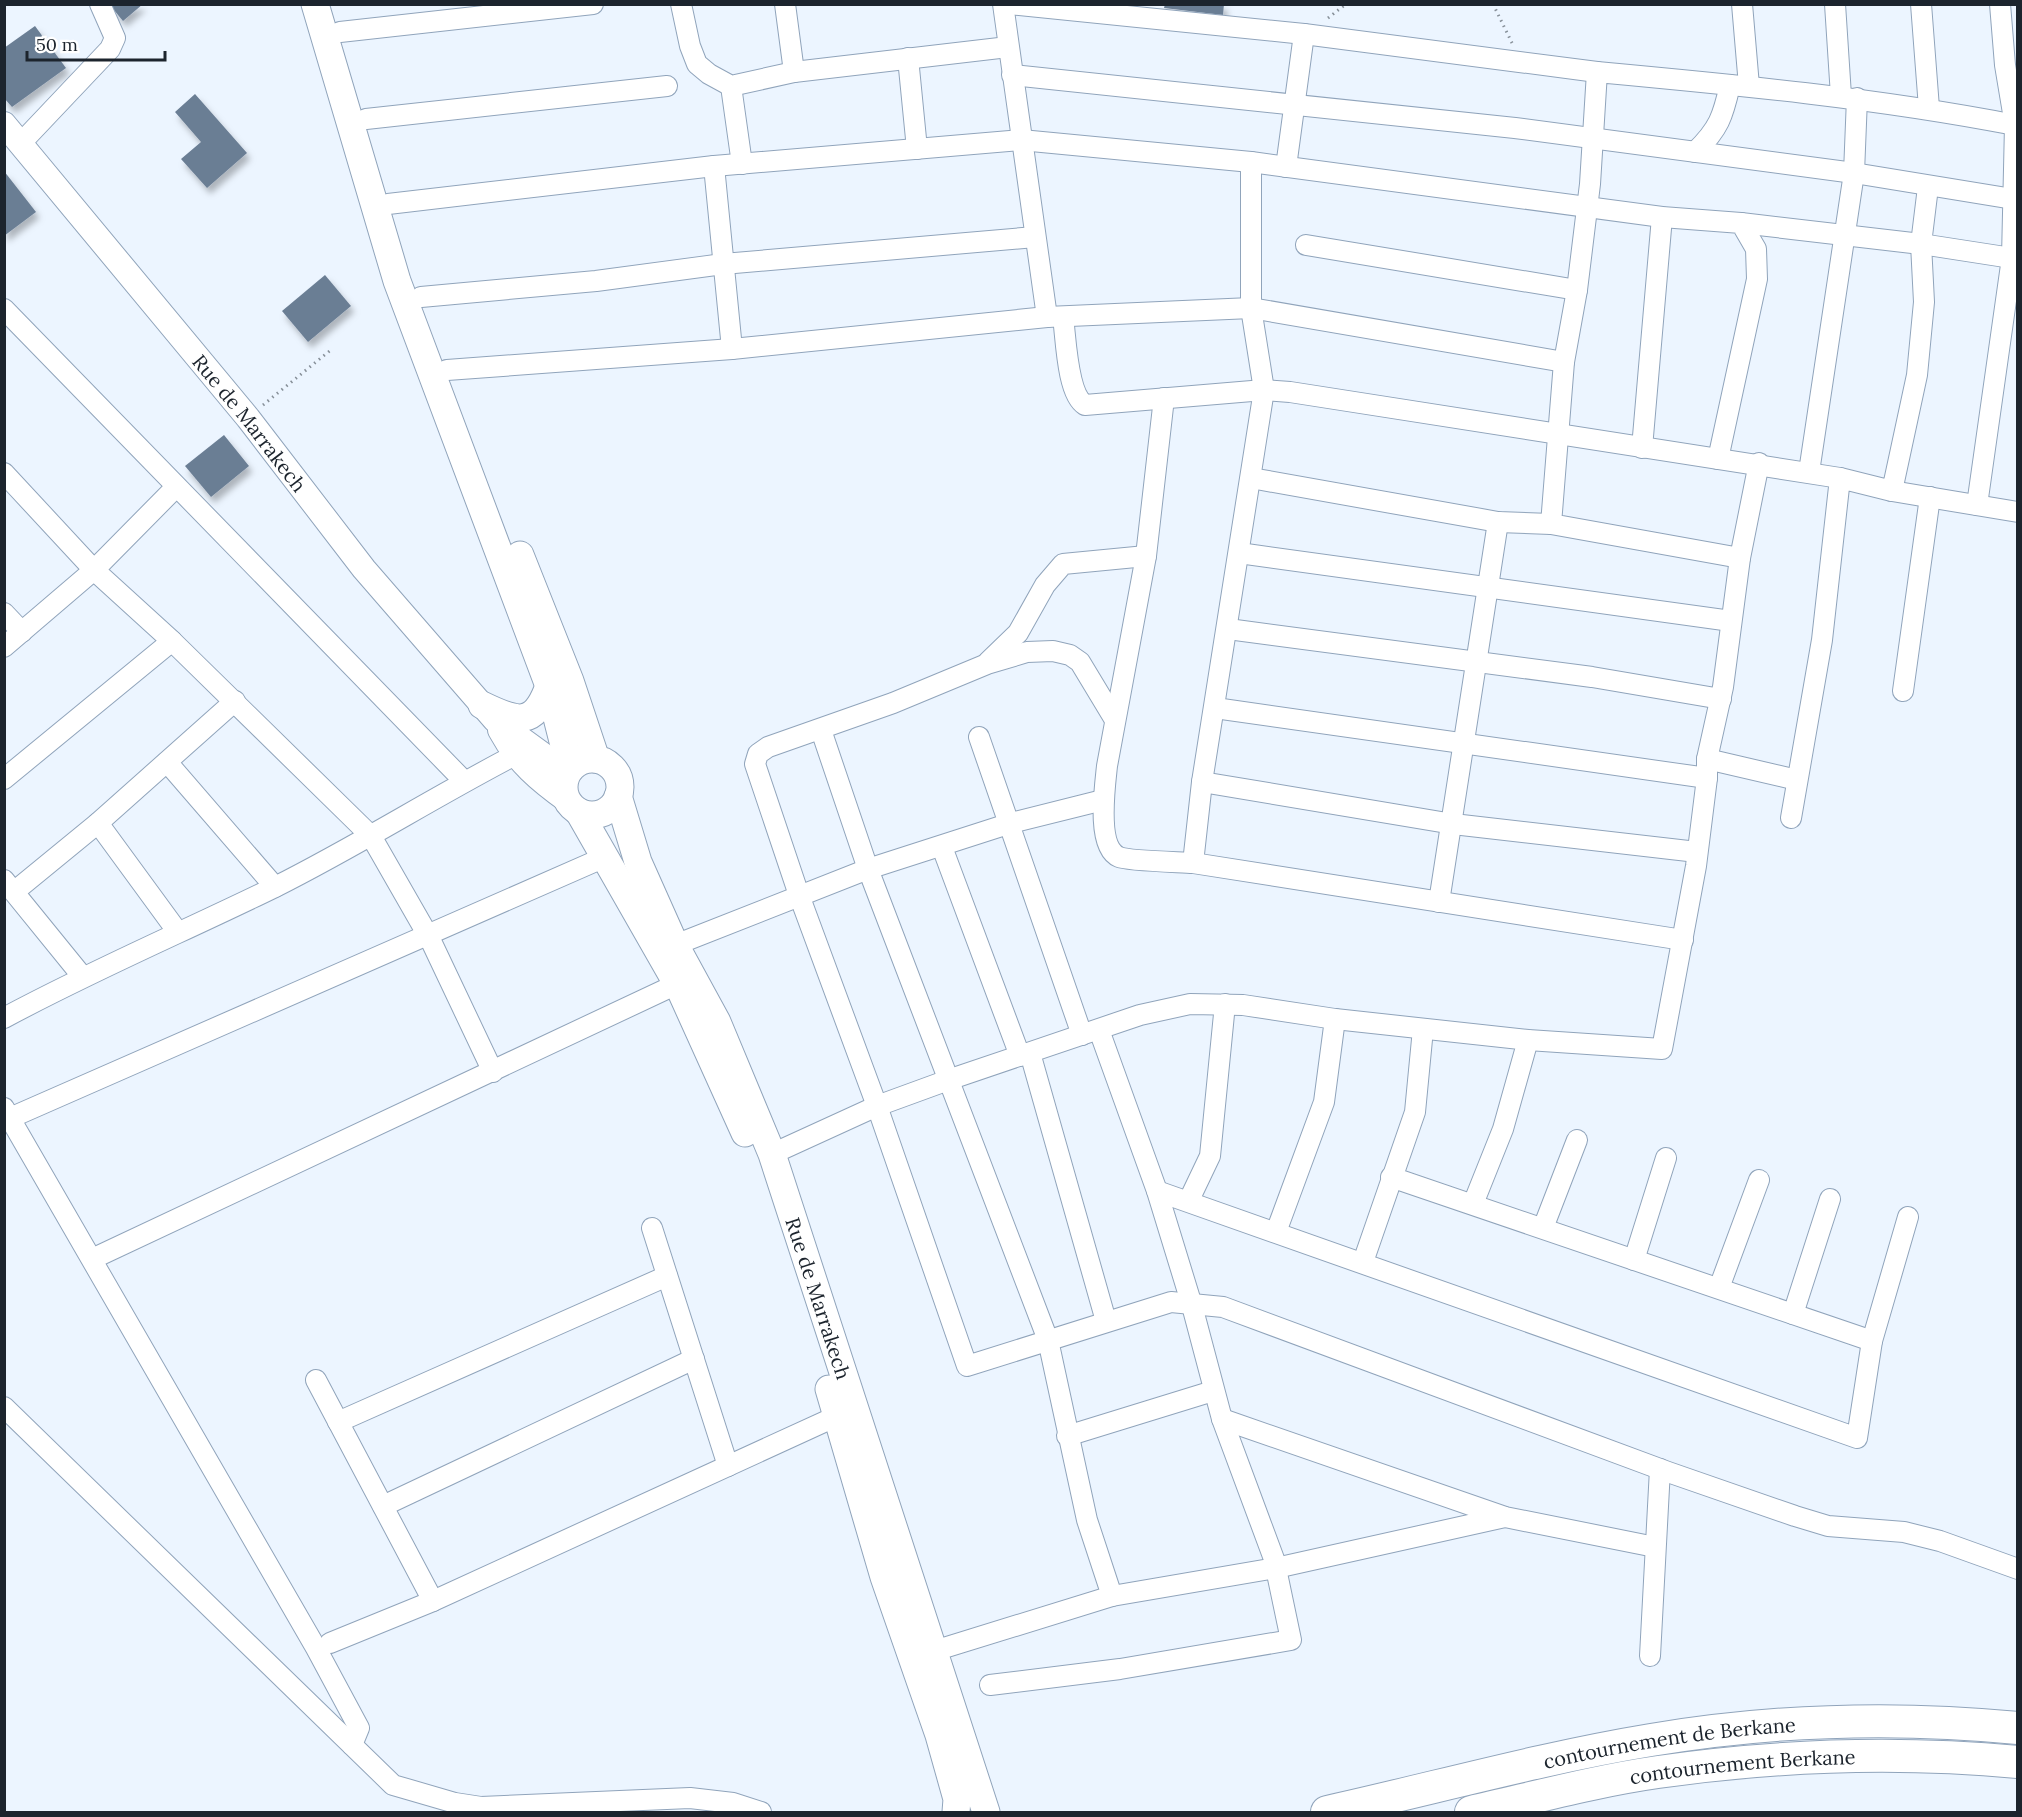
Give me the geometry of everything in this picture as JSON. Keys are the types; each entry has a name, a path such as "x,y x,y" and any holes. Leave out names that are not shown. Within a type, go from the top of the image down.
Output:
{"highway":[{"name":"contournement de Berkane","path":"1328,1812 1594,1751 1708,1732 1823,1723 1881,1722 2018,1728"},
{"name":"contournement Berkane","path":"1471,1812 1601,1783 1724,1764 1881,1756 2018,1762"}],"main road":[{"path":"315,4 397,281 549,686 569,771 564,787 574,807 594,814 602,813 615,803 619,780 616,773 604,762 596,759 582,761 569,771"},
{"path":"332,4 401,250 570,681 596,759"},
{"path":"488,713 509,718 525,718 542,705 549,686"},
{"name":"Rue de Marrakech","path":"618,796 638,862 675,945 717,1022 772,1155 986,1812"},
{"name":"Rue de Marrakech","path":"574,807 677,984 745,1132 808,1320 884,1577 939,1735 957,1799 956,1812"}],"street":[{"path":"21,143 110,49 115,38 100,4"},
{"path":"340,32 593,4"},
{"path":"681,4 690,46 697,63 709,75 731,86 794,72 1008,47"},
{"path":"785,4 794,72"},
{"path":"1003,4 1035,237 1071,380 1079,401 1085,405 1095,406 1264,390 1809,472 1892,491 2018,513"},
{"path":"1009,4 1304,34 1597,72 1849,97 1929,108 2015,125"},
{"path":"1695,152 1712,136 1740,86 1742,4"},
{"path":"1809,472 1854,174 1849,97 1835,4"},
{"path":"1921,4 1929,108"},
{"path":"1977,505 2010,331 2014,259 2015,125 2005,65 2000,4"},
{"path":"1286,167 1304,34"},
{"path":"908,58 917,149"},
{"path":"1551,524 1564,362 1577,290 1587,208 1597,72"},
{"path":"1012,75 1593,138 1854,174 2013,199"},
{"path":"366,119 667,86"},
{"path":"731,86 742,164"},
{"name":"Rue de Marrakech","path":"4,124 248,418 364,569 488,713 515,755 531,774 574,807"},
{"path":"388,204 714,166 1021,140 1251,162 1662,218 1741,223 1921,244 2014,259"},
{"path":"1192,863 1202,782 1264,390 1251,308 1251,162"},
{"path":"714,166 732,349"},
{"path":"1892,491 1917,375 1924,302 1921,244 1928,187"},
{"path":"1642,448 1662,218"},
{"path":"1718,459 1757,279 1756,249 1741,223"},
{"path":"421,297 596,281 723,264 1035,237"},
{"path":"1306,245 1577,290"},
{"path":"447,370 732,349 1055,317 1251,308 1564,362"},
{"path":"4,309 464,782"},
{"path":"1164,398 1146,556 1115,720 1103,800 1106,842 1119,857 1192,863 1683,939"},
{"path":"772,1155 877,1106 951,1079 1163,1009 1190,1004 1225,1004 1335,1019 1528,1040 1662,1049 1697,852 1707,768 1720,699 1740,558 1759,464"},
{"path":"4,473 94,570 235,701 371,836 427,934 493,1072"},
{"path":"1251,478 1497,522 1551,524 1740,558"},
{"path":"1791,818 1822,640 1840,478"},
{"path":"4,647 94,570 176,487"},
{"path":"1903,691 1930,497"},
{"path":"1439,902 1453,824 1497,522"},
{"path":"1239,553 1488,585 1731,621"},
{"path":"987,663 1018,633 1045,585 1063,564 1146,556"},
{"path":"4,613 22,632"},
{"path":"1228,629 1477,662 1720,699"},
{"path":"4,779 172,641"},
{"path":"1115,720 1080,662 1070,655 1053,651 1027,652 987,663 821,730 768,747 758,754 755,764 799,895 877,1106 966,1366 1170,1302 1191,1302 1223,1307 1660,1469 1828,1526 1904,1532 1940,1541 2018,1569"},
{"path":"82,976 10,885 98,823 235,701"},
{"path":"1215,708 1465,743 1707,768 1797,780"},
{"name":"Rue de Marrakech","path":"488,713 569,771"},
{"path":"821,730 868,869 951,1079 1048,1340 1067,1436 1088,1520 1112,1596"},
{"path":"979,737 1091,1032 1157,1191 1191,1302 1213,1391 1276,1568 1291,1640 1120,1669 990,1685"},
{"path":"4,1018 82,976 275,887 515,755"},
{"path":"166,762 275,887"},
{"path":"1202,782 1453,824 1697,852"},
{"path":"675,945 868,869 1011,823 1103,800"},
{"path":"98,823 177,931"},
{"path":"942,847 1025,1055 1106,1321"},
{"path":"352,1745 358,1728 353,1718 7,1113 605,857"},
{"path":"92,1259 677,984"},
{"path":"1189,1200 1210,1156 1225,1004"},
{"path":"1276,1232 1324,1102 1335,1019"},
{"path":"1363,1262 1415,1112 1423,1029"},
{"path":"1473,1204 1503,1130 1528,1040"},
{"path":"1543,1228 1577,1140"},
{"path":"1635,1260 1666,1158"},
{"path":"1391,1177 1872,1341"},
{"path":"1719,1288 1759,1180"},
{"path":"1157,1191 1189,1200 1857,1438 1872,1341 1908,1217"},
{"path":"1793,1314 1830,1199"},
{"path":"652,1228 728,1466"},
{"path":"338,1422 667,1276"},
{"path":"383,1506 694,1359"},
{"path":"316,1380 433,1601"},
{"path":"1067,1436 1213,1391"},
{"path":"4,1407 393,1785 455,1803 481,1807 690,1798 733,1803 761,1812"},
{"path":"330,1643 433,1601 837,1416"},
{"path":"1222,1419 1505,1517 1655,1547"},
{"path":"1650,1656 1660,1469"},
{"path":"934,1651 1112,1596 1276,1568 1505,1517"}],"path":[{"path":"1493,4 1522,63"},
{"path":"248,418 332,349"}],"building":[{"path":"109,4 143,4 123,21"},
{"path":"1165,4 1224,4 1223,15 1164,8"},
{"path":"35,26 66,68 12,107 4,98 4,48"},
{"path":"195,94 247,153 207,188 181,159 201,142 175,112"},
{"path":"4,171 36,212 4,236"},
{"path":"325,275 351,306 308,342 282,311"},
{"path":"224,435 249,466 211,497 185,466"}]}
